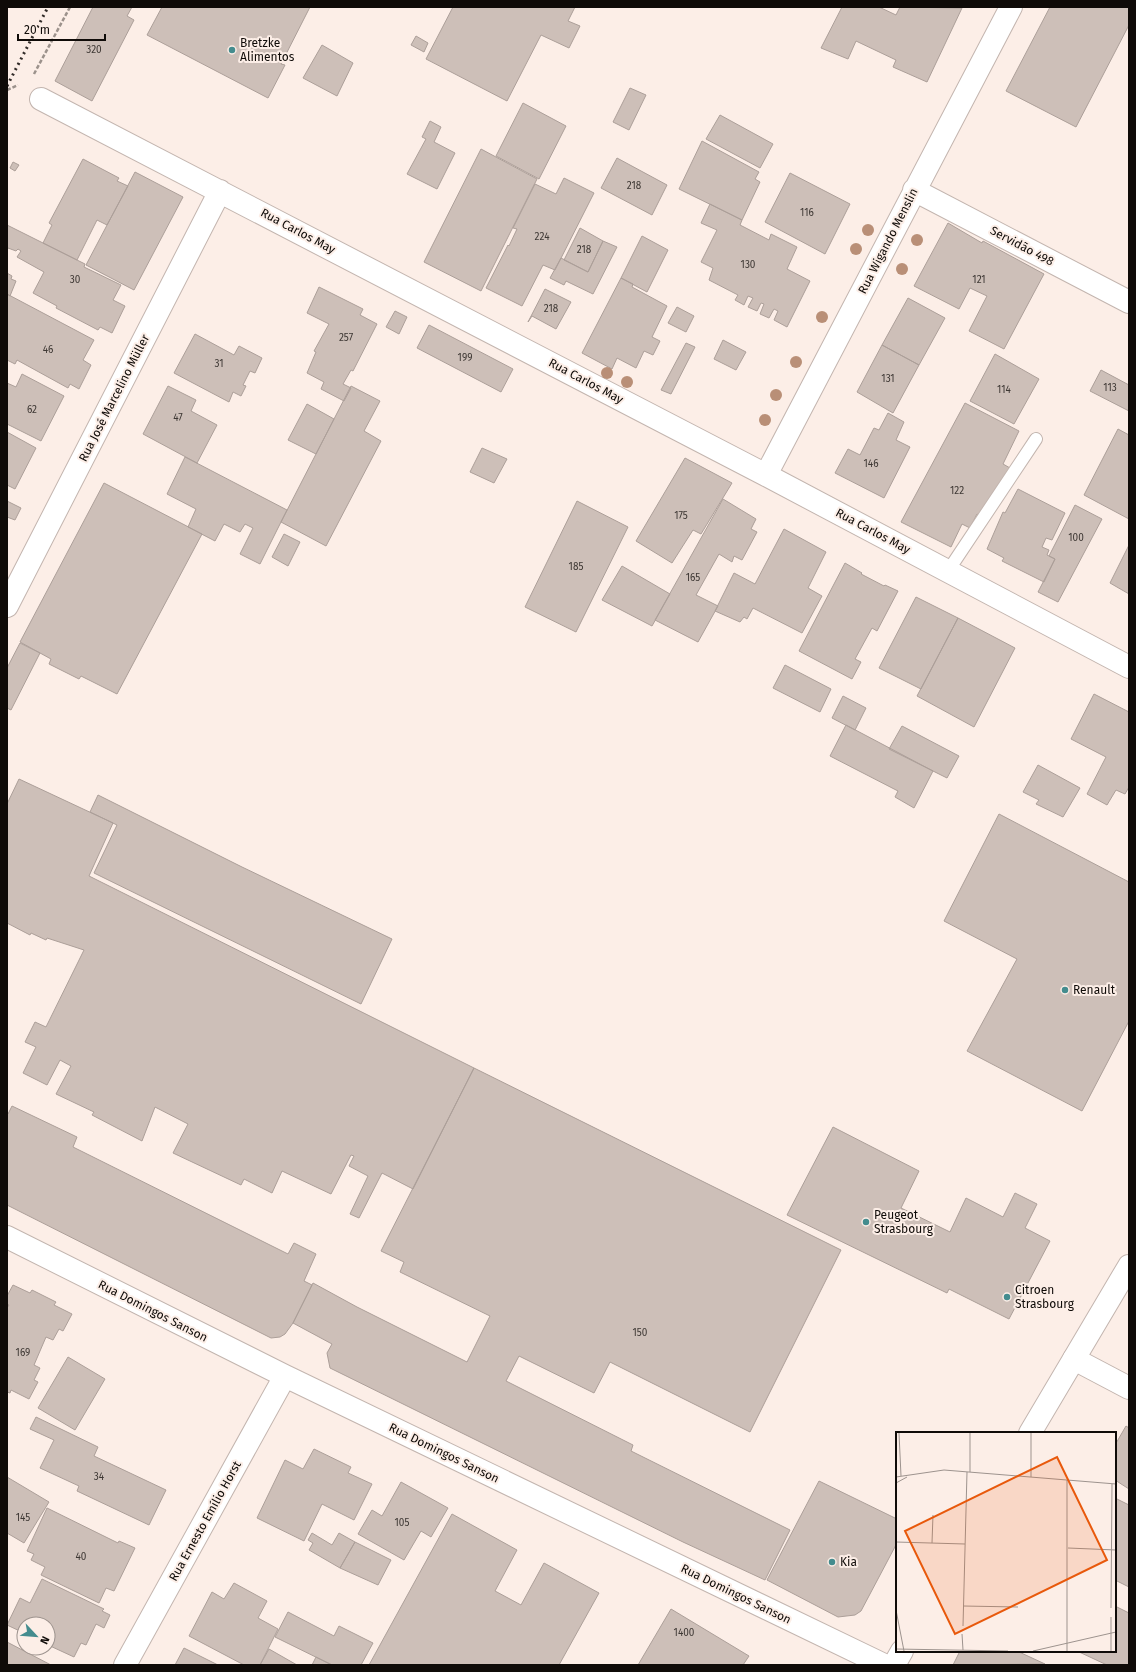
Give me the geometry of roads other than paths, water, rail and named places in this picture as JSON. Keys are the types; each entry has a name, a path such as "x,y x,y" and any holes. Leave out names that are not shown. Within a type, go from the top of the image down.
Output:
{"main road":[{"name":"Rua Wigando Menslin","path":"766,475 1011,7"},
{"name":"Rua Carlos May","path":"41,99 766,475 1129,667"},
{"name":"Servidão 498","path":"914,190 1129,302"},
{"name":"Rua José Marcelino Müller","path":"7,606 220,191"},
{"name":"Rua Domingos Sanson","path":"7,1237 285,1376 884,1665"},
{"path":"1031,1432 1129,1266"},
{"path":"1074,1359 1129,1388"},
{"name":"Rua Ernesto Emílio Horst","path":"125,1665 285,1376"},
{"path":"894,1665 901,1652"}],"lane":[{"path":"948,571 1036,440"}],"railway":[{"path":"7,86 48,7"}],"place":[{"name":"Bretzke Alimentos","path":"232,50"},
{"name":"Renault","path":"1065,990"},
{"name":"Peugeot Strasbourg","path":"866,1222"},
{"name":"Citroen Strasbourg","path":"1007,1297"},
{"name":"Kia","path":"832,1562"}]}
